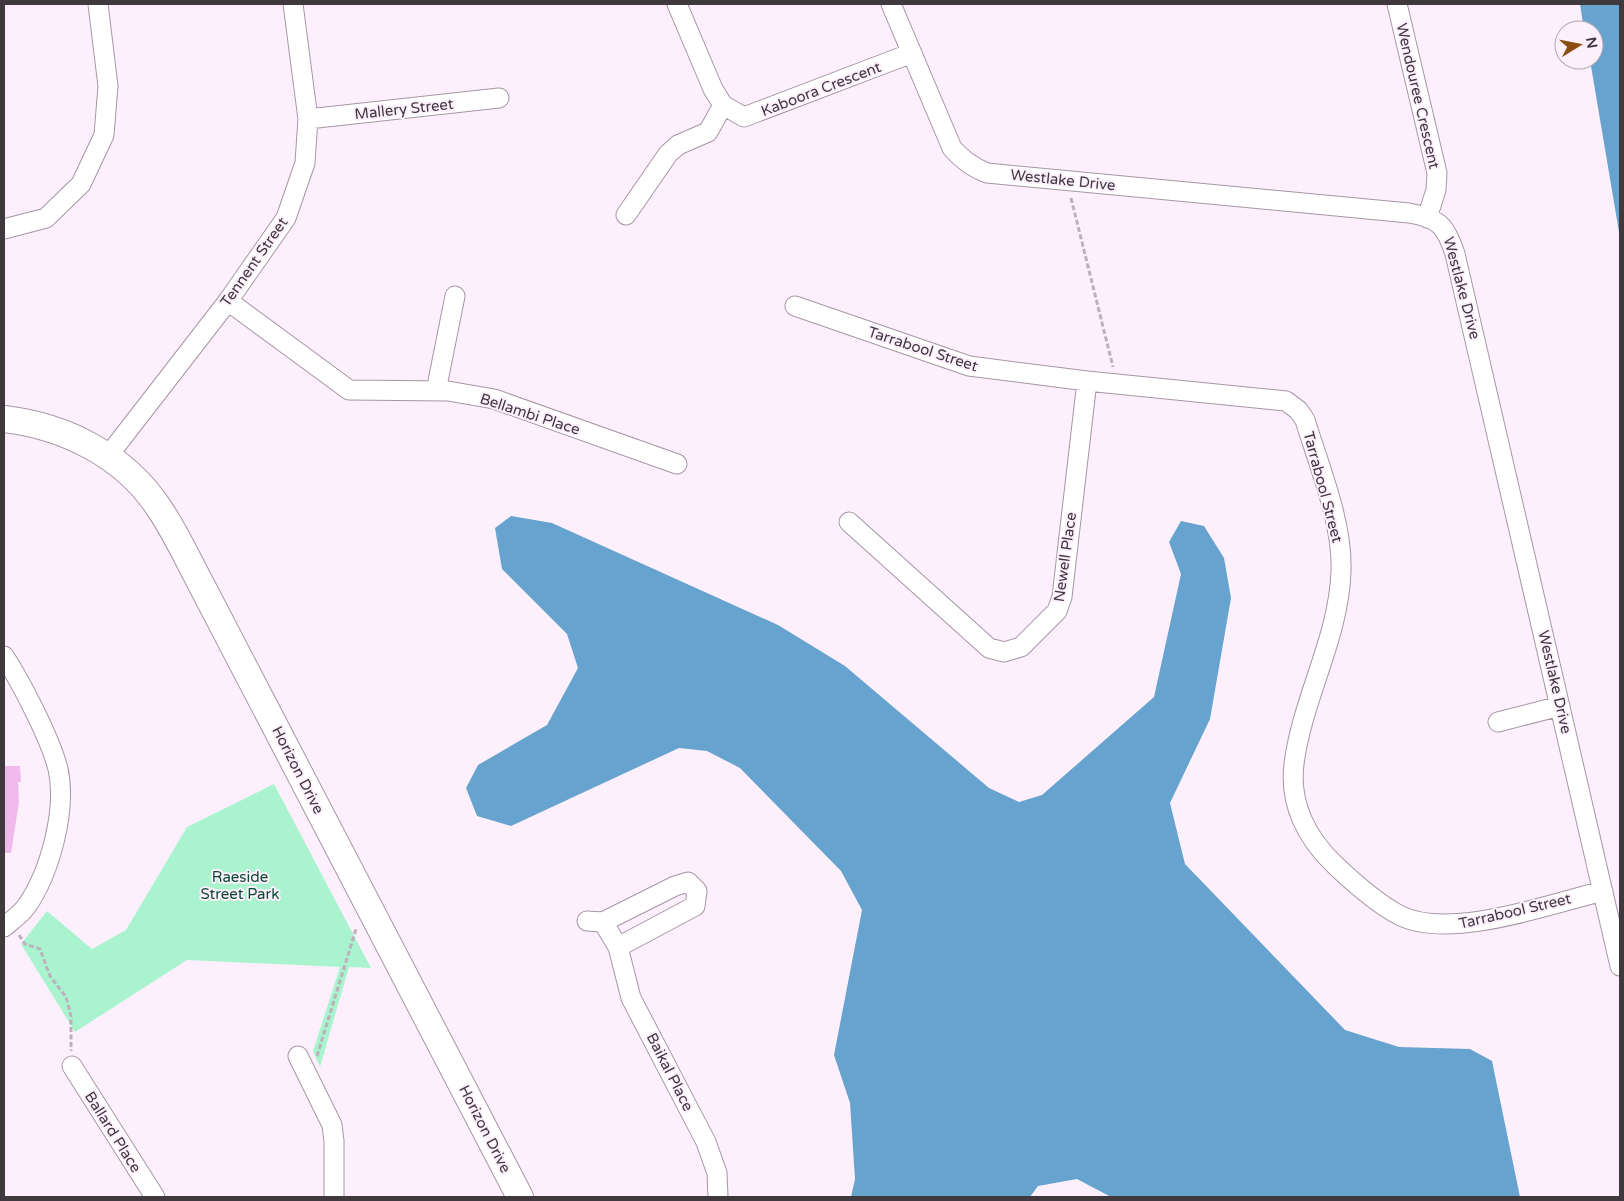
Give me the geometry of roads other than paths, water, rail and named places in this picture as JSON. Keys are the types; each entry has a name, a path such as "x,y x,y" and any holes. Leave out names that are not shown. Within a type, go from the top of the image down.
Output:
{"street":[{"path":"4,229 46,218 81,184 104,135 108,86 98,4"},
{"name":"Tennent Street","path":"108,456 228,301 286,218 304,163 308,119 293,4"},
{"path":"626,215 668,154 678,145 708,132 723,105 713,89 677,4"},
{"name":"Westlake Drive","path":"891,4 952,148 964,162 987,173 1409,213 1438,221 1446,230 1455,254 1620,966"},
{"name":"Wendouree Crescent","path":"1397,4 1437,173 1436,190 1427,218"},
{"name":"Kaboora Crescent","path":"723,105 744,117 912,53"},
{"name":"Mallery Street","path":"308,119 499,98"},
{"path":"436,391 456,296"},
{"name":"Bellambi Place","path":"228,301 349,390 436,391 494,399 677,464"},
{"name":"Tarrabool Street","path":"795,306 968,366 1087,381 1286,401 1298,410 1306,420 1337,532 1341,571 1337,605 1294,764 1294,786 1305,828 1325,856 1358,885 1399,915 1428,923 1453,925 1492,918 1603,891"},
{"name":"Newell Place","path":"849,522 988,648 1004,652 1021,647 1057,611 1062,597 1087,381"},
{"name":"Horizon Drive","path":"4,419 36,424 58,431 108,456 145,490 172,527 520,1197"},
{"path":"4,656 48,744 58,769 60,810 50,859 39,883 25,908 7,925"},
{"path":"1498,722 1560,706"},
{"name":"Baikal Place","path":"618,947 695,906 697,891 688,882 595,922 618,947 631,998 706,1142 717,1174 718,1197"},
{"path":"299,1059 332,1125 334,1141 334,1197"},
{"name":"Ballard Place","path":"72,1066 155,1197"}],"water":[{"path":"1580,4 1620,4 1620,238 1592,70 1604,70 1604,20 1582,20"},
{"path":"511,516 552,523 778,625 845,666 989,788 1019,802 1042,795 1154,697 1181,574 1169,542 1181,521 1204,526 1224,558 1231,598 1210,719 1170,803 1185,864 1345,1030 1399,1047 1470,1049 1492,1061 1520,1197 1111,1197 1077,1179 1038,1186 1030,1197 851,1197 855,1179 850,1103 834,1055 862,910 841,871 740,768 707,751 679,748 511,826 477,816 466,788 478,765 547,725 578,668 567,634 502,569 495,528"}],"park label":[{"name":"Raeside Street Park","path":"240,886"}]}
